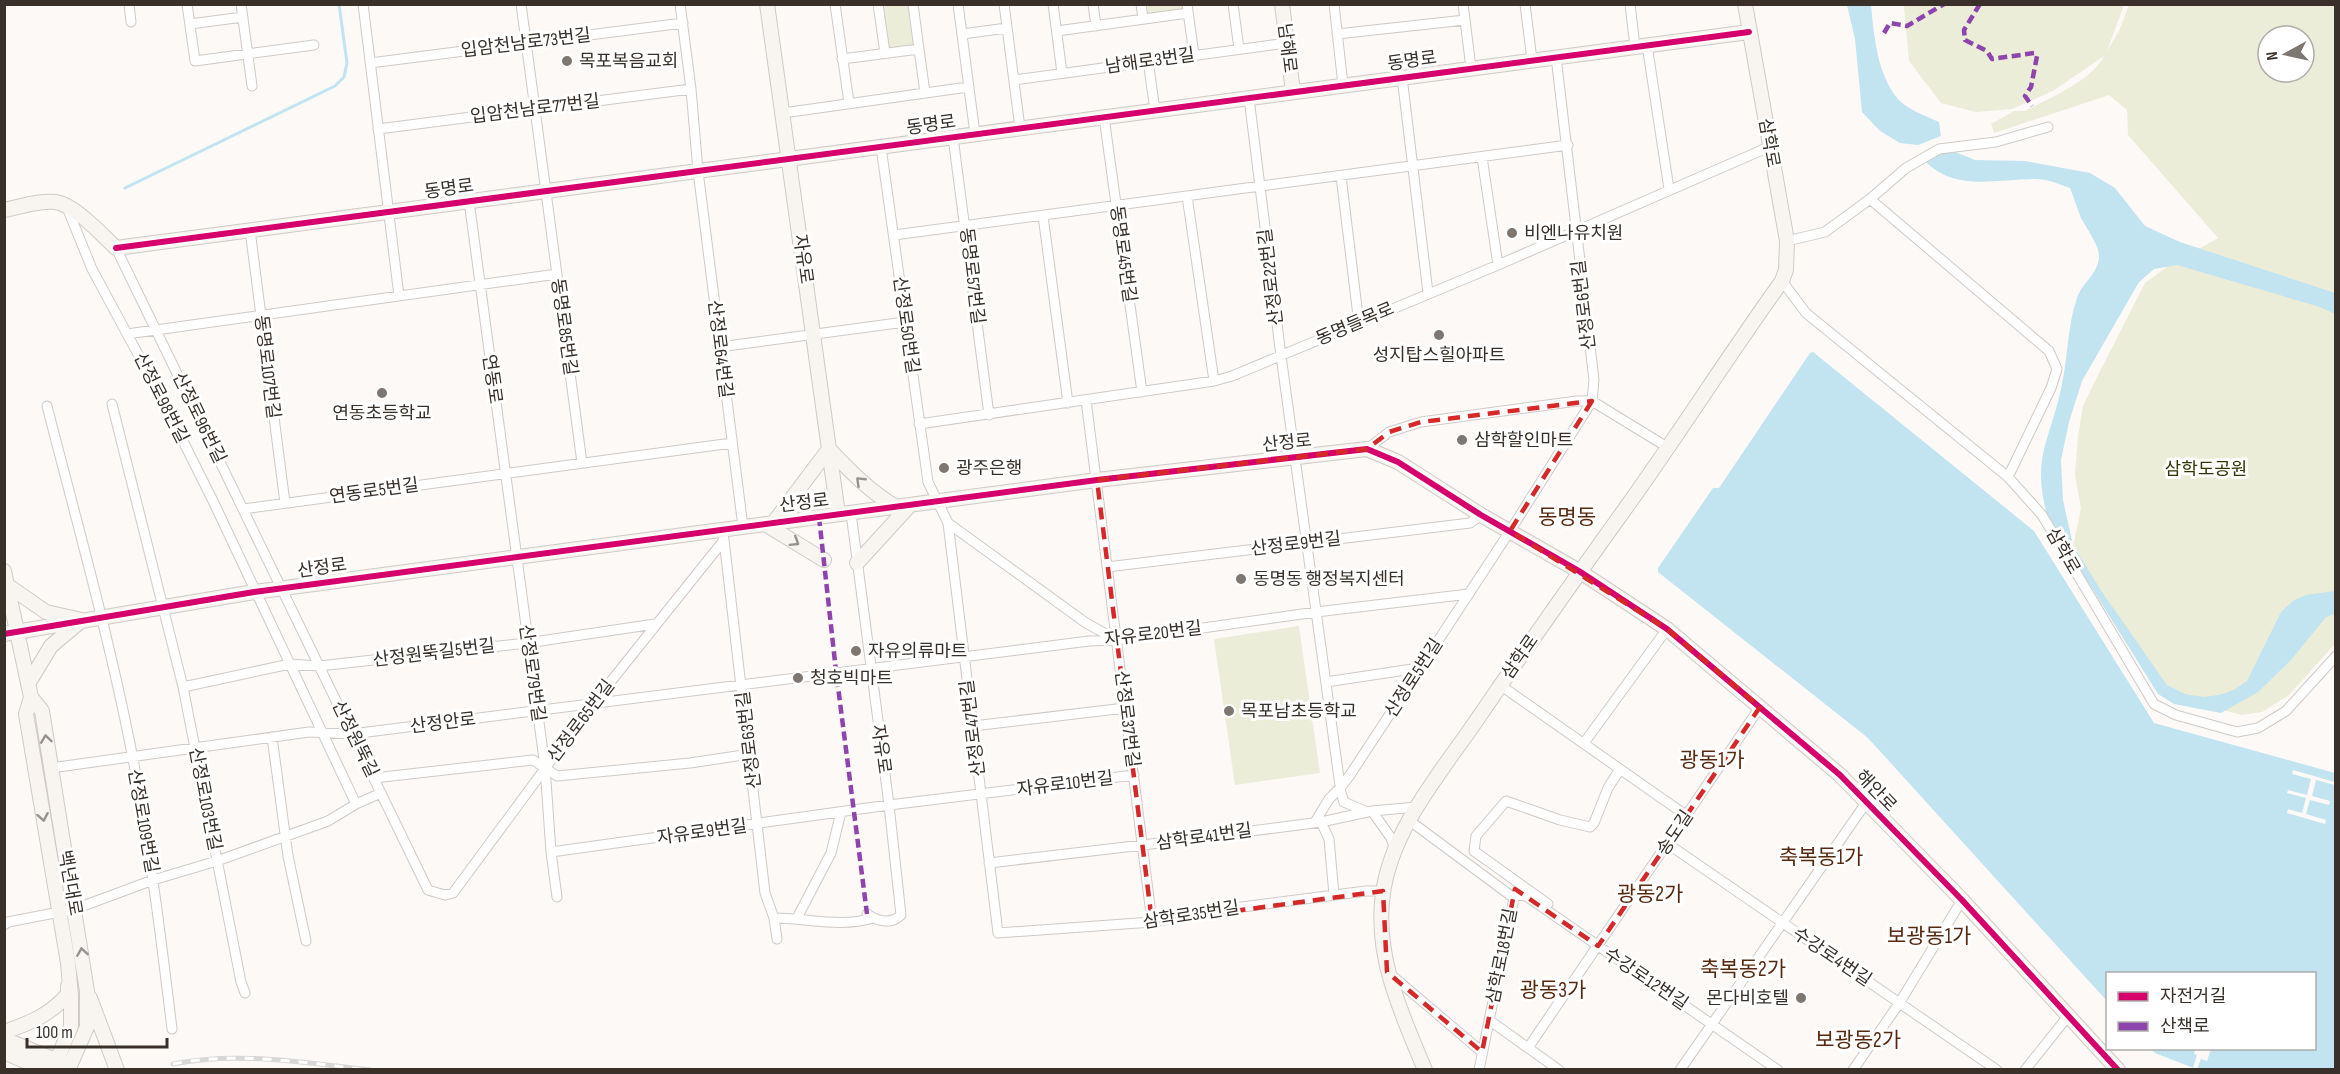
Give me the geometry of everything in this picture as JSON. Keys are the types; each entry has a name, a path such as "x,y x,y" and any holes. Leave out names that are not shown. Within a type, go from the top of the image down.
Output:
{"street":[{"path":"129,4 131,22"},
{"path":"187,4 195,61 314,45"},
{"path":"241,4 252,86"},
{"path":"363,4 399,296"},
{"name":"동명로85번길","path":"521,4 582,463"},
{"name":"산정로64번길","path":"681,4 698,171 743,527"},
{"name":"자유로","path":"767,4 829,449 857,563 869,668 889,805 900,915 896,919 878,921 870,916 862,921 816,922 797,918"},
{"path":"835,4 849,104"},
{"path":"878,4 885,53"},
{"path":"913,4 925,93"},
{"path":"958,4 975,134"},
{"path":"1004,4 1020,128"},
{"path":"1053,4 1062,73"},
{"path":"1093,4 1096,26"},
{"path":"1141,4 1143,19"},
{"path":"1233,4 1239,49"},
{"name":"남해로","path":"1282,4 1293,92"},
{"path":"1334,4 1343,85"},
{"path":"1463,4 1471,68"},
{"path":"1525,4 1532,60"},
{"path":"1630,4 1641,46 1669,189"},
{"name":"삼학로","path":"1425,1070 1387,972 1382,930 1383,891 1395,850 1417,807 1782,281 1786,270 1787,241 1745,4"},
{"path":"1057,31 1143,19 1187,9 1194,55"},
{"path":"190,24 243,17"},
{"path":"1337,34 1465,20"},
{"name":"입암천남로73번길","path":"370,63 682,23"},
{"path":"962,34 1007,28"},
{"name":"동명로","path":"116,248 1749,32"},
{"name":"남해로3번길","path":"1014,80 1287,43"},
{"path":"843,59 919,49"},
{"name":"산정로6번길","path":"1556,57 1568,145 1575,230 1593,380 1592,401"},
{"path":"1148,61 1155,110"},
{"path":"1402,77 1428,293"},
{"path":"783,113 968,87"},
{"name":"입암천남로77번길","path":"378,129 691,89"},
{"name":"산정로22번길","path":"1249,98 1294,456 1341,787"},
{"name":"동명로45번길","path":"1104,117 1142,392"},
{"path":"1787,241 1825,232 1870,199 1906,168 1932,152 1964,144 1996,141 2049,127"},
{"name":"동명로57번길","path":"953,137 989,415"},
{"path":"894,236 1568,145"},
{"name":"산정로50번길","path":"881,147 928,482 948,523"},
{"name":"동명들목로","path":"919,424 1214,381 1232,376 1498,265 1769,147"},
{"path":"1482,157 1498,265"},
{"path":"1341,176 1359,324"},
{"path":"1187,196 1214,381"},
{"path":"1870,199 2039,341 2053,357 2056,369 2051,388 2008,477"},
{"name":"연동로","path":"469,201 516,557"},
{"path":"4,210 50,202 66,205 116,248"},
{"name":"산정로98번길","path":"66,205 92,269 214,503 356,804"},
{"path":"1043,216 1068,403"},
{"name":"동명로107번길","path":"250,230 285,503"},
{"name":"산정로96번길","path":"116,248 280,588"},
{"path":"127,334 556,274"},
{"name":"삼학로","path":"1782,281 1806,313 2008,477 2042,515 2154,704 2176,715 2237,732 2258,728 2286,711 2336,657"},
{"path":"720,347 905,322"},
{"name":"산정로37번길","path":"1086,400 1152,922"},
{"path":"1367,449 1389,432 1421,422 1577,400 1592,401 1667,447"},
{"path":"1510,531 1592,401"},
{"name":"산정로103번길","path":"112,404 183,687 245,993"},
{"name":"산정로109번길","path":"47,406 101,617 132,758 153,880 172,1029"},
{"name":"연동로5번길","path":"243,509 732,443"},
{"path":"824,560 770,523 829,449 862,484 876,495 903,506 857,563"},
{"name":"산정로","path":"11,633 280,588 516,557 723,535 743,527 844,513 1097,480 1367,449 1398,462 1481,515 1579,571"},
{"name":"산정로9번길","path":"1107,567 1470,524 1481,515"},
{"path":"948,523 1086,623 1117,640"},
{"name":"산정로47번길","path":"948,523 998,933"},
{"name":"산정로5번길","path":"1318,822 1329,799 1341,787 1510,531"},
{"name":"산정로65번길","path":"428,890 445,895 453,893 545,767 723,535"},
{"name":"산정로63번길","path":"723,535 765,893 774,918 777,939"},
{"name":"산정로79번길","path":"516,557 545,767 556,897"},
{"name":"해안로","path":"1579,571 1667,629 1840,775 1962,900 2118,1070"},
{"path":"6,578 46,612 82,620"},
{"name":"백년대로","path":"6,578 11,633 29,691 42,711 86,984 87,1027 62,1068"},
{"name":"산정원뚝길","path":"280,588 428,890"},
{"name":"자유로20번길","path":"836,671 1089,641 1117,640 1316,612 1469,594"},
{"path":"29,691 51,646 82,620"},
{"name":"산정원뚝길5번길","path":"183,687 290,664 319,666 527,643 655,624"},
{"path":"1584,742 1667,629"},
{"path":"1326,682 1419,668"},
{"name":"산정안로","path":"51,768 322,731 352,734 592,705 836,671"},
{"path":"1500,685 1687,816"},
{"name":"백년대로","path":"29,691 26,714 68,963 71,996 71,1026 62,1068"},
{"name":"송도길","path":"1528,1048 1761,707"},
{"path":"973,726 1125,708"},
{"path":"272,737 285,835 306,942"},
{"path":"374,778 533,760 557,777 690,763 750,754"},
{"path":"1551,914 1552,907 1474,850 1476,836 1506,801 1560,820 1590,826 1594,823 1608,788 1620,769"},
{"name":"자유로10번길","path":"854,810 1134,776"},
{"path":"1341,787 1344,802 1369,812 1391,838 1395,850"},
{"path":"6,922 75,909 153,880 217,861 328,821 356,804 381,793"},
{"path":"1680,1070 1866,803"},
{"name":"삼학로41번길","path":"989,863 1143,846 1318,822 1369,812 1417,807"},
{"name":"자유로9번길","path":"551,852 854,810"},
{"path":"774,918 797,918 831,853 841,812"},
{"name":"삼학로18번길","path":"1410,821 1514,898 1479,1070"},
{"path":"1318,822 1329,839 1334,895"},
{"name":"수강로4번길","path":"1668,844 1997,1070"},
{"name":"삼학로35번길","path":"998,933 1152,922 1219,910 1366,891 1383,891"},
{"name":"수강로12번길","path":"1514,898 1517,895 1526,897 1778,1070"},
{"path":"1853,1070 1900,1002 1962,900"},
{"path":"4,1032 38,1020 57,1007 68,994 68,963"},
{"path":"1387,972 1482,1052"},
{"path":"86,984 117,1070"},
{"path":"2025,1070 2069,1015"},
{"path":"1489,1020 1559,1070"},
{"path":"4,1039 62,1068"},
{"path":"4,1053 62,1068"},
{"path":"4,1053 14,1070"}],"highlighted area":[{"path":"1592,401 1510,531 1667,629 1760,707 1598,946 1515,889 1482,1052 1387,972 1383,891 1152,922 1097,480 1367,449 1389,432 1421,422"}],"green space":[{"path":"883,5 910,5 916,46 889,50"},
{"path":"1144,5 1184,5 1185,10 1146,16"},
{"name":"삼학도공원","path":"1904,5 2124,5 2107,51 2119,31 2129,5 2335,5 2335,644 2289,695 2262,712 2242,715 2181,699 2161,688 2073,547 2081,508 2075,475 2083,406 2145,283 2167,267 2218,238 2128,135 2127,110 2109,95 1994,133 1991,124 2014,111 2025,111 2069,88 2090,73 2104,56 2053,91 2012,109 1976,112 1941,103 1909,61"},
{"path":"1299,626 1320,773 1235,785 1214,639"}],"water":[{"path":"1847,5 1871,5 1878,54 1885,78 1898,99 1917,112 1939,122 1941,136 1918,145 1900,143 1880,131 1862,112 1855,39"},
{"path":"1950,150 1975,160 2025,161 2090,173 2115,188 2145,226 2180,242 2335,293 2335,314 2320,307 2177,265 2154,269 2139,282 2082,381 2069,422 2061,460 2063,500 2073,545 2102,592 2167,685 2185,694 2203,697 2234,690 2247,681 2281,612 2293,601 2306,595 2335,591 2335,614 2326,617 2291,660 2258,692 2221,713 2174,704 2158,694 2048,518 2043,498 2041,465 2061,389 2069,332 2077,298 2099,261 2095,242 2081,218 2070,188 2039,179 1977,182 1963,180 1937,171 1925,161 1936,152"},
{"path":"1813,352 2034,531 2154,723 2335,773 2335,1069 2196,1069 2155,1053 2152,1050 2316,1050 2316,972 2106,972 2106,1000 1868,738 1658,572 1658,568 1713,488 1719,488 1810,353"}],"pier":[{"path":"2293,770 2335,782 2335,785 2316,780 2312,796 2330,801 2329,805 2310,800 2306,814 2326,820 2325,824 2287,813 2288,809 2302,813 2306,798 2287,793 2288,790 2307,795 2311,779 2292,774"},
{"path":"2195,1050 2211,1050 2207,1061 2201,1059 2197,1069 2193,1068 2197,1055 2194,1054"}],"waterway":[{"path":"125,188 335,86 344,77 347,63 339,4"}],"railway":[{"path":"173,1064 197,1060 247,1058 370,1070"}],"marked path":[{"path":"1884,33 1890,23 1907,26 1944,4"},
{"path":"1980,4 1964,30 1965,40 1987,51 1992,59 2034,53 2037,56 2031,87 2025,96 2032,106"},
{"path":"819,517 867,914"}],"cycle path":[{"path":"116,248 1749,32"},
{"path":"4,634 254,592 1097,480 1367,449 1398,462 1481,515 1579,571 1667,629 1840,775 1962,900 2118,1070"}],"place":[{"name":"목포복음교회","path":"567,61"},
{"name":"비엔나유치원","path":"1512,233"},
{"name":"성지탑스힐아파트","path":"1439,335"},
{"name":"연동초등학교","path":"382,393"},
{"name":"삼학할인마트","path":"1462,440"},
{"name":"광주은행","path":"944,468"},
{"name":"동명동 행정복지센터","path":"1241,579"},
{"name":"자유의류마트","path":"856,651"},
{"name":"청호빅마트","path":"798,678"},
{"name":"목포남초등학교","path":"1229,711"},
{"name":"몬다비호텔","path":"1801,998"}],"district":[{"name":"동명동","path":"1567,517"},
{"name":"광동1가","path":"1712,760"},
{"name":"축복동1가","path":"1821,857"},
{"name":"광동2가","path":"1650,894"},
{"name":"보광동1가","path":"1929,936"},
{"name":"축복동2가","path":"1743,969"},
{"name":"광동3가","path":"1553,990"},
{"name":"보광동2가","path":"1858,1040"}]}
